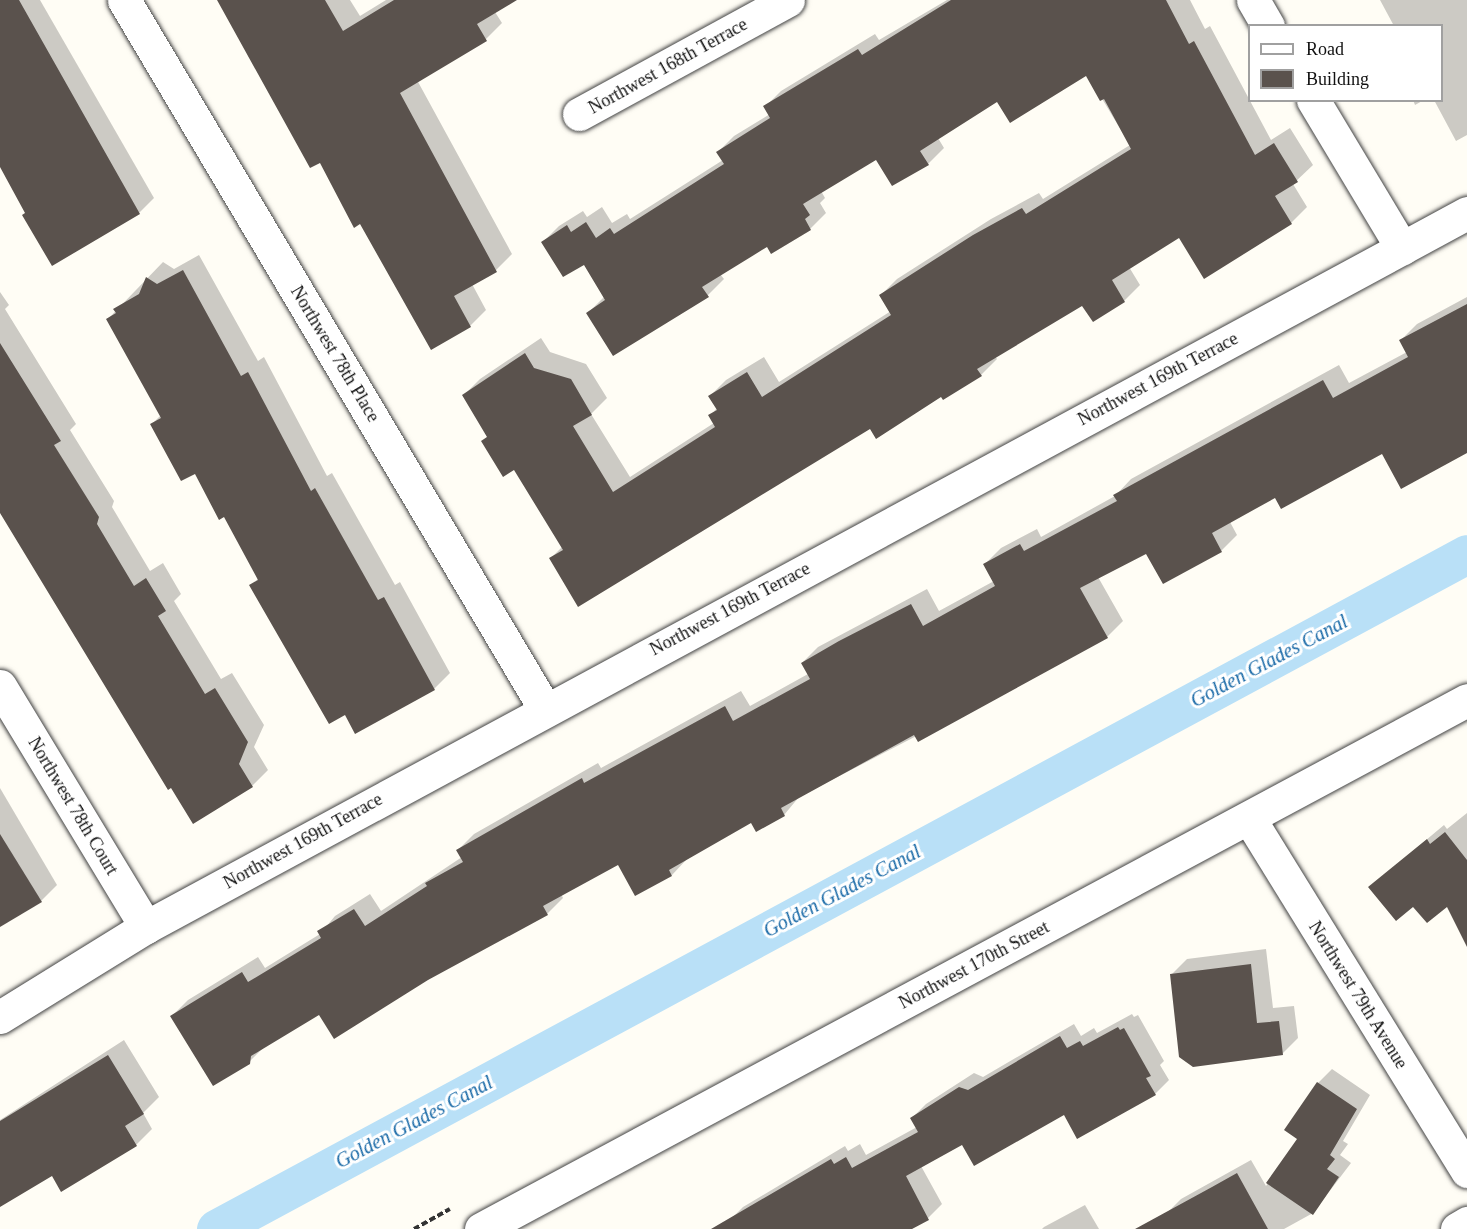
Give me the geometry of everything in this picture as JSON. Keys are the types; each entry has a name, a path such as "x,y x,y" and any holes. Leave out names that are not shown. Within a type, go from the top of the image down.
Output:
{"street":[{"name":"Northwest 78th Place","path":"124,0 545,709"},
{"name":"Northwest 168th Terrace","path":"579,114 788,0"},
{"path":"1253,0 1267,24"},
{"path":"1314,102 1402,248"},
{"name":"Northwest 169th Terrace","path":"0,1017 146,927 545,709 1467,213"},
{"name":"Northwest 78th Court","path":"0,686 146,927"},
{"name":"Northwest 170th Street","path":"481,1229 1467,700"},
{"name":"Northwest 79th Avenue","path":"1249,818 1467,1172"},
{"path":"1458,1229 1467,1223"}],"building":[{"path":"0,0 19,0 140,214 52,266 22,215 25,213 0,167"},
{"path":"217,0 325,0 343,31 394,0 517,0 477,24 487,41 400,93 497,272 454,296 471,327 431,350 360,224 354,228 320,163 310,168"},
{"path":"951,0 1166,0 1189,44 1194,41 1255,155 1274,143 1298,182 1275,196 1292,224 1204,279 1179,238 1112,280 1125,302 1093,322 1082,306 977,369 982,376 943,400 941,397 876,439 870,429 578,607 549,558 563,550 514,470 503,477 481,441 487,437 462,395 525,353 534,368 571,379 592,415 573,426 613,492 715,427 708,415 717,410 708,396 747,372 762,397 891,315 879,295 973,235 1022,208 1026,214 1131,149 1104,99 1100,101 1086,76 1010,123 997,102 920,151 929,165 892,186 876,160 803,204 810,215 805,219 811,230 771,254 767,247 702,287 709,297 613,356 586,313 605,300 584,265 563,277 541,242 567,225 571,232 586,222 596,238 610,228 614,234 724,164 716,152 770,118 763,106 858,49 862,55"},
{"path":"183,270 241,376 248,372 311,491 315,488 378,600 384,597 435,690 355,734 345,715 329,724 249,585 258,580 224,517 219,520 195,474 181,481 150,424 161,418 106,319 116,313 113,309 139,294 146,277 157,284"},
{"path":"1467,304 1467,453 1401,489 1382,454 1281,509 1275,498 1212,533 1222,552 1163,584 1146,554 1080,588 1108,638 918,742 914,735 781,808 785,816 756,832 751,823 669,870 672,876 635,896 618,865 543,906 548,915 428,980 334,1039 319,1015 251,1056 250,1064 213,1086 170,1016 242,972 248,982 321,938 317,931 354,909 365,926 427,886 425,883 463,862 456,850 582,778 584,783 725,706 733,721 810,679 801,663 839,641 911,604 923,626 995,586 983,564 1020,544 1024,551 1117,501 1113,495 1323,380 1333,398 1408,357 1399,340"},
{"path":"0,343 61,441 54,445 99,517 97,524 134,586 146,578 166,611 158,616 205,694 215,688 248,742 239,764 253,787 193,824 171,788 168,790 0,513"},
{"path":"1445,832 1467,860 1467,947 1447,907 1427,923 1413,907 1396,921 1368,887 1427,839 1430,844"},
{"path":"0,834 42,902 0,927"},
{"path":"1251,964 1257,1023 1279,1021 1283,1055 1193,1067 1179,1057 1170,974"},
{"path":"1118,1027 1120,1030 1124,1028 1151,1076 1146,1078 1156,1095 1077,1139 1064,1115 974,1166 962,1145 906,1176 929,1220 912,1229 711,1229 831,1159 834,1164 846,1157 852,1168 918,1132 910,1118 959,1087 968,1090 1060,1036 1067,1048 1080,1041 1083,1046"},
{"path":"108,1055 144,1114 125,1126 137,1146 61,1192 52,1176 0,1207 0,1121"},
{"path":"1317,1082 1357,1109 1330,1155 1335,1159 1327,1169 1339,1177 1313,1215 1266,1183 1297,1139 1284,1130"},
{"path":"1237,1173 1268,1229 1135,1229 1212,1187"}],"waterway":[{"name":"Golden Glades Canal","path":"216,1229 1467,554"}]}
